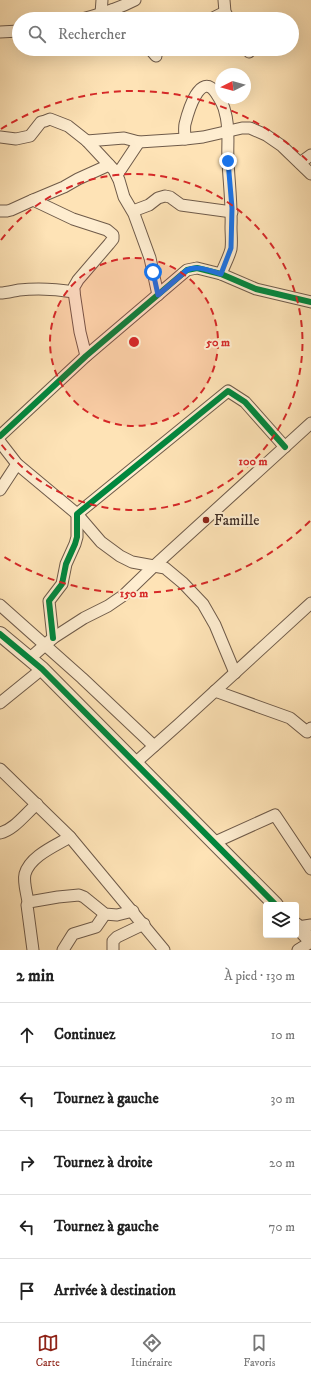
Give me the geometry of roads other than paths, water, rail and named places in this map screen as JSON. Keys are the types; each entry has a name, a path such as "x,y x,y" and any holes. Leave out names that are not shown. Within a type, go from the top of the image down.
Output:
{"street":[{"path":"101,12 102,0"},
{"path":"106,12 134,0"},
{"path":"224,0 226,12"},
{"path":"0,32 12,31"},
{"path":"185,139 187,114 196,94 200,88 205,86 210,87 221,102 225,112 228,132 228,157 232,212 231,248 221,274"},
{"path":"0,136 16,139 30,136 41,122 50,119 68,126 87,141 117,175 124,197 133,211 150,258 158,295"},
{"path":"87,141 124,138 139,142 185,139 228,132 242,128 250,128 266,135 282,146 311,174"},
{"path":"117,175 139,142"},
{"path":"300,163 311,155"},
{"path":"0,211 7,212 109,165"},
{"path":"133,211 149,205 158,198 165,196 170,197 181,204 232,212"},
{"path":"33,200 73,219 110,232 113,235 109,244 78,280 74,287 80,332 86,356"},
{"path":"0,436 113,332 191,268 221,274 256,289 311,302"},
{"path":"0,293 34,289 58,289 74,292"},
{"path":"77,514 228,391 245,402 285,447"},
{"path":"29,659 49,641 84,618 108,606 124,595 152,567 311,423"},
{"path":"0,442 17,464 77,514 101,542 120,556 132,562 152,567 165,568 183,583 203,604 235,673"},
{"path":"0,490 17,464"},
{"path":"49,641 49,601 62,584 66,564 75,544 77,537 77,514"},
{"path":"135,763 311,603"},
{"path":"0,605 49,641 82,678 154,746"},
{"path":"0,634 42,668 213,843 273,902"},
{"path":"0,703 42,668"},
{"path":"215,691 290,718 310,733"},
{"path":"0,769 70,836 164,950"},
{"path":"0,833 12,828 37,804"},
{"path":"213,843 275,815 311,869"},
{"path":"33,950 25,874 30,863 70,836"},
{"path":"28,902 80,895 105,914 117,915 133,911"},
{"path":"63,950 73,934 96,927 105,914"},
{"path":"112,950 113,941 117,937 144,924"},
{"path":"298,950 311,941 302,926"}],"place":[{"name":"Famille","path":"206,520"}]}
